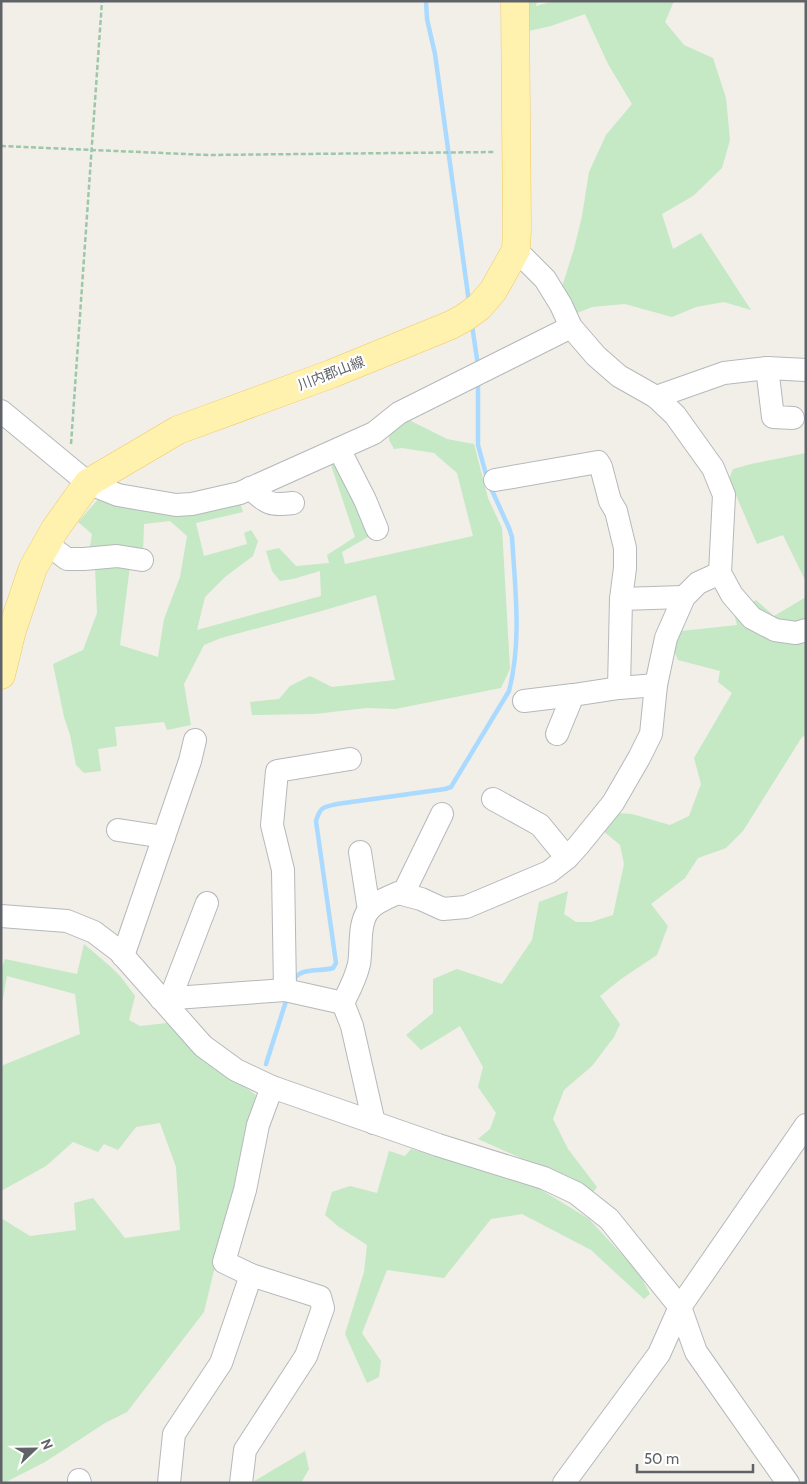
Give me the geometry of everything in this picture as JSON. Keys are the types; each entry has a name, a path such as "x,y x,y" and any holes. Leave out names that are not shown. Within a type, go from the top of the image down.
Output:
{"main road":[{"name":"川内郡山線","path":"1,675 12,630 33,568 55,529 79,475 178,430 331,374 451,325 479,307 488,296 506,270 516,250 518,229 515,1"}],"street":[{"path":"516,250 545,279 561,305 571,327 596,356 619,376 656,397 675,415 713,468 724,495 720,573 732,595 752,618 775,630 796,633 806,630"},
{"path":"1,411 79,475 118,494 176,504 192,504 240,492 374,433 399,413 571,327"},
{"path":"656,397 724,373 767,368 806,370"},
{"path":"767,368 773,417 793,418"},
{"path":"339,449 365,500 377,529"},
{"path":"495,480 598,462 601,467 610,501 616,510 625,548 625,568 621,599 619,688"},
{"path":"250,488 265,502 276,505 293,503"},
{"path":"47,544 67,558 84,559 117,556 142,560"},
{"path":"342,1003 353,984 359,964 362,927 369,910 381,900 398,893 421,899 443,909 466,907 549,872 567,858 578,846 613,803 651,734 656,685 666,638 684,597 698,583 720,573"},
{"path":"621,599 684,597"},
{"path":"524,702 619,688 656,685"},
{"path":"557,734 574,695"},
{"path":"123,956 190,761 195,740"},
{"path":"288,990 282,870 272,825 276,771 350,759"},
{"path":"493,799 540,825 567,858"},
{"path":"402,894 442,814"},
{"path":"118,830 164,837"},
{"path":"360,852 369,910"},
{"path":"166,999 206,903"},
{"path":"1,916 67,921 94,932 119,951 166,999 203,1046 236,1070 272,1087 438,1145 544,1178 576,1193 609,1219 680,1307 696,1352 788,1483"},
{"path":"166,999 288,990 342,1003"},
{"path":"342,1003 352,1026 374,1123"},
{"path":"241,1483 245,1450 306,1356 323,1308 320,1297 251,1276 224,1262 244,1190 258,1125 272,1087"},
{"path":"564,1483 659,1354 680,1307 806,1125"},
{"path":"169,1483 174,1434 221,1363 251,1276"}],"path":[{"path":"79,475 92,151 102,1"},
{"path":"1,146 208,155 517,151"}],"green space":[{"path":"526,1 537,1 536,6 554,1 674,1 665,22 684,45 713,58 726,98 730,140 722,168 693,196 662,214 673,249 701,233 751,310 724,302 696,307 672,317 625,304 592,307 572,315 560,293 582,216 589,172 606,135 632,104 608,64 585,14 551,26 524,32"},
{"path":"407,419 447,439 474,444 488,498 502,528 510,669 501,688 395,709 366,708 315,714 252,715 250,702 279,699 290,686 310,676 332,687 395,680 376,595 221,638 204,645 184,684 191,725 167,730 164,722 115,727 117,746 98,749 101,771 84,773 76,765 53,664 83,650 97,613 95,567 130,566 120,645 158,657 164,619 180,577 187,536 170,521 144,524 143,552 89,552 92,534 78,522 101,496 239,499 243,512 196,523 204,556 247,544 244,533 251,530 258,541 253,556 225,577 205,597 197,630 321,596 320,571 280,581 272,571 266,551 279,548 296,566 329,563 327,555 355,537 330,462 337,458 368,537 342,552 345,564 473,536 457,473 434,453 402,448 394,449 389,440 389,434"},
{"path":"806,453 806,582 783,535 757,544 729,479 733,469"},
{"path":"806,597 806,735 802,737 743,831 726,848 698,858 685,878 651,904 668,926 657,955 621,979 600,996 620,1024 614,1037 592,1066 564,1090 553,1119 568,1149 597,1187 592,1194 541,1167 478,1139 490,1129 496,1113 478,1087 483,1067 460,1026 421,1050 406,1035 433,1013 433,979 457,969 502,984 532,940 539,902 568,891 564,914 576,922 591,922 613,915 624,864 620,845 602,830 616,813 632,814 670,825 689,816 701,784 694,758 732,693 718,682 720,671 678,660 674,648 675,638 681,631 737,625 734,614 756,600 774,616"},
{"path":"84,944 121,977 135,996 129,1020 140,1026 167,1023 202,1057 256,1095 204,1312 127,1412 105,1423 45,1462 1,1483 1,1218 30,1236 76,1230 74,1203 93,1198 125,1238 180,1230 176,1167 160,1123 136,1127 118,1150 104,1144 98,1152 73,1142 46,1166 1,1191 1,1066 80,1034 75,994 7,976 1,1009 1,970 5,959 77,974"},
{"path":"411,1149 530,1183 589,1219 639,1273 650,1294 644,1299 591,1250 522,1214 491,1219 444,1278 387,1270 362,1333 381,1361 379,1377 367,1383 345,1334 364,1272 367,1245 339,1227 325,1215 332,1192 350,1186 377,1193 389,1151 405,1156"},
{"path":"305,1451 309,1469 301,1483 251,1483"}],"waterway":[{"path":"426,1 427,19 435,54 469,302"},
{"path":"472,325 478,366"},
{"path":"478,380 478,445 487,478"},
{"path":"294,979 297,975 307,971 333,968 336,963 316,821 321,810 337,804 451,787 509,691 513,672 516,634 516,595 512,537 490,486"},
{"path":"266,1064 287,998"}]}
